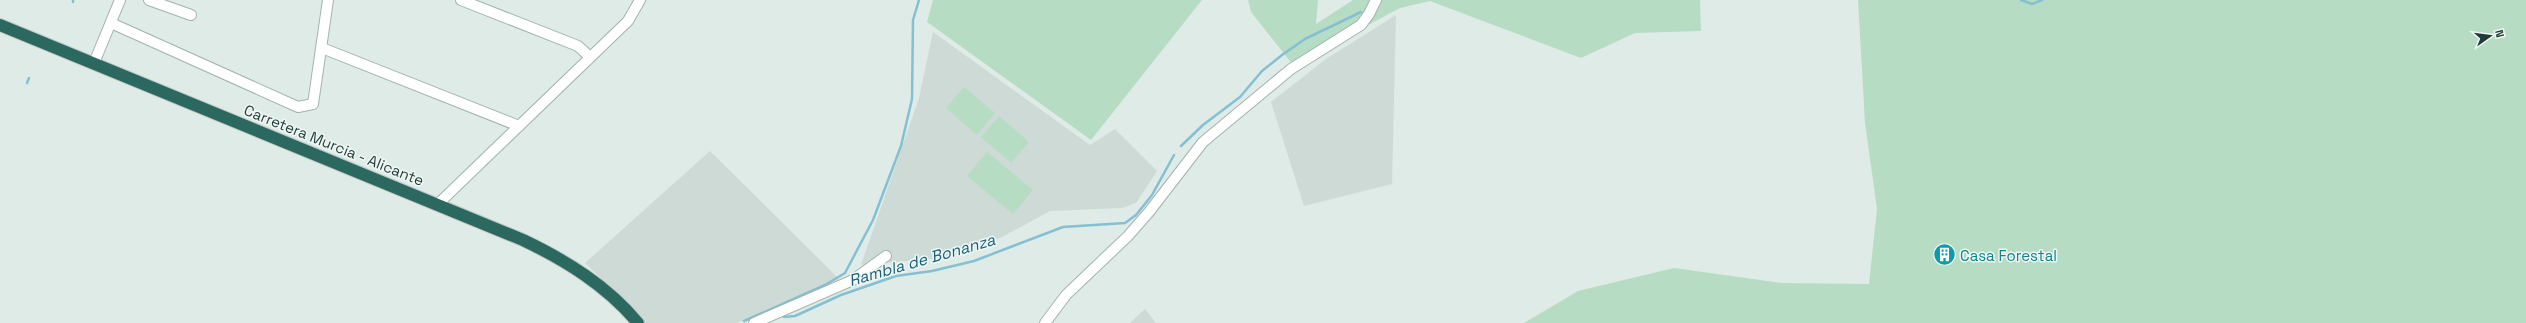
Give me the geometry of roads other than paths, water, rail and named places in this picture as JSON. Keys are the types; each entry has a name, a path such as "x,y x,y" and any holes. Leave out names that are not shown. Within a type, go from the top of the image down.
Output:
{"highway":[{"name":"Carretera Murcia - Alicante","path":"0,25 438,204 556,256 608,292 638,323"}],"street":[{"path":"94,63 120,0"},
{"path":"149,0 191,14"},
{"path":"111,23 298,107 313,104 328,0"},
{"path":"461,0 578,46 590,57"},
{"path":"438,204 628,21 640,0"},
{"path":"1045,323 1066,295 1128,236 1149,212 1203,142 1291,70 1360,25 1370,14 1376,0"},
{"path":"322,48 519,126"},
{"path":"754,323 853,280 886,256"}],"waterway":[{"path":"744,321 825,285 845,273 873,220 901,146 912,99 913,20 919,0"},
{"path":"2021,0 2032,4 2042,0"},
{"name":"Rambla de Bonanza","path":"1181,146 1203,125 1240,97 1262,71 1282,55 1305,39 1361,12"},
{"path":"27,83 29,78"},
{"name":"Rambla de Bonanza","path":"784,317 795,316 841,295 896,276 932,271 974,261 1063,227 1125,223 1136,215 1152,195 1174,155"}],"place":[{"name":"Casa Forestal","path":"1945,255"}]}
